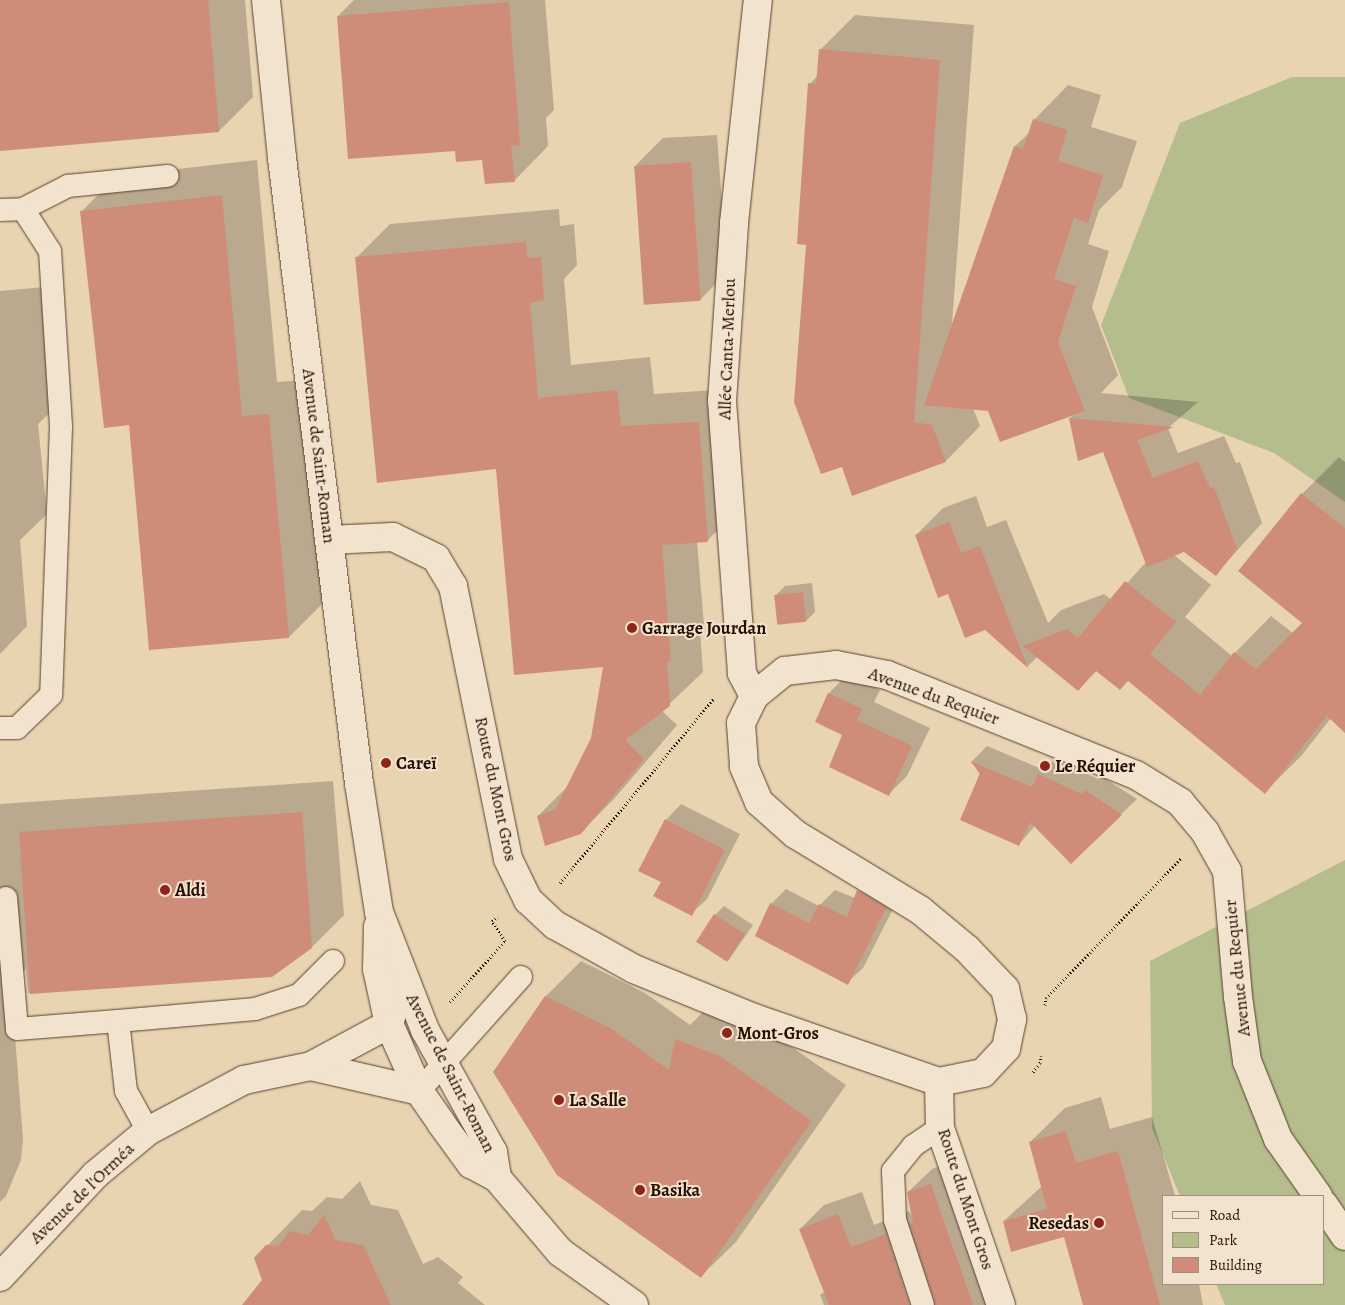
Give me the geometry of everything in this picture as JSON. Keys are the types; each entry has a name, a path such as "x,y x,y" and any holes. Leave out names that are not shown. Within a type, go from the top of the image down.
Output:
{"street":[{"name":"Avenue de Saint-Roman","path":"266,0 283,168 358,783 379,912 377,969 389,1024 419,1090 471,1164 497,1178 560,1252 634,1305"},
{"name":"Allée Canta-Merlou","path":"748,684 722,401 734,223 758,0"},
{"name":"Route du Mont Gros","path":"329,540 393,537 436,558 453,586 508,860 528,900 555,924 634,970 789,1031 939,1082 940,1128 1000,1305"},
{"name":"Avenue du Requier","path":"939,1082 983,1073 1006,1048 1012,1019 1005,989 967,950 920,910 795,834 759,802 744,766 741,723 748,684 784,672 836,665 887,675 1136,775 1180,802 1205,832 1227,871 1238,997 1247,1061 1278,1139 1317,1195"},
{"name":"Avenue de Saint-Roman","path":"379,912 425,1030 443,1066 493,1152 497,1178"},
{"path":"389,1024 404,978"},
{"name":"Avenue de l'Orméa","path":"0,1277 96,1176 148,1131 244,1080 311,1066 389,1024"},
{"name":"Avenue de l'Orméa","path":"311,1066 419,1090"},
{"path":"1325,1206 1345,1236"}],"lane":[{"path":"0,210 23,209 68,186 167,176"},
{"path":"0,728 18,728 51,695 60,417 50,251 23,209"},
{"path":"6,898 17,1029 256,1010 299,995 333,961"},
{"path":"419,1090 443,1066 521,977"},
{"path":"118,1021 126,1091 148,1131"},
{"path":"923,1305 895,1220 893,1171 913,1146 940,1128"}],"path":[{"path":"425,1030 505,941 492,921 528,900 554,890 704,707 748,684"},
{"path":"1045,1007 1046,998 1205,832"},
{"path":"1027,1076 1040,1063 1041,1054"}],"green space":[{"path":"1292,77 1345,77 1345,502 1274,453 1129,398 1101,325 1180,123"},
{"path":"1345,860 1345,1305 1225,1305 1216,1285 1325,1285 1325,1195 1180,1195 1152,1128 1150,961"}],"building":[{"path":"0,0 208,0 219,132 0,151"},
{"path":"509,2 520,145 511,146 515,182 485,184 482,160 456,162 455,151 348,159 337,16"},
{"path":"819,49 940,60 914,422 932,425 946,462 852,496 842,467 821,474 794,402 806,245 797,244 808,83 816,84"},
{"path":"1033,119 1067,130 1058,161 1103,175 1088,223 1074,218 1054,279 1076,286 1058,342 1085,411 1000,442 988,411 924,405 1014,146 1023,149"},
{"path":"691,162 701,301 644,305 634,166"},
{"path":"222,195 242,416 269,414 289,638 149,650 129,425 104,428 80,211"},
{"path":"526,242 527,258 541,257 544,300 530,303 538,398 617,390 621,426 699,422 708,542 662,545 671,661 667,662 670,706 625,740 644,759 581,834 545,846 537,816 555,810 591,738 603,667 514,675 496,469 377,483 355,257"},
{"path":"1069,418 1174,427 1137,440 1153,478 1198,461 1210,488 1214,487 1237,549 1216,576 1184,552 1147,567 1103,452 1078,461"},
{"path":"1301,493 1345,528 1345,733 1327,716 1265,794 1128,681 1120,690 1096,671 1078,691 1023,646 1067,629 1078,638 1125,581 1176,622 1150,654 1200,695 1234,652 1256,669 1302,623 1238,571"},
{"path":"949,522 961,553 980,546 1028,668 985,630 965,638 948,594 938,598 915,535"},
{"path":"803,592 806,622 777,625 774,595"},
{"path":"828,693 862,709 857,720 912,746 889,796 829,767 842,735 815,722"},
{"path":"970,761 1032,787 1038,774 1082,794 1085,790 1122,815 1071,864 1030,822 1019,846 960,820 980,773"},
{"name":"Aldi","path":"302,812 312,948 272,977 30,994 19,832"},
{"path":"665,819 725,850 692,916 653,896 661,882 638,871"},
{"path":"857,890 886,908 848,985 755,936 770,903 809,923 819,904 847,917"},
{"path":"714,914 745,934 727,962 696,942"},
{"path":"545,996 610,1028 669,1070 675,1039 720,1056 812,1121 701,1278 557,1175 493,1072"},
{"name":"Resedas","path":"1066,1131 1076,1163 1118,1151 1160,1305 1083,1305 1064,1237 1011,1252 1003,1221 1047,1209 1029,1142"},
{"path":"931,1184 973,1305 936,1305 910,1224 913,1223 907,1192"},
{"path":"838,1214 851,1247 886,1234 909,1305 829,1305 799,1229"},
{"path":"324,1215 336,1240 363,1245 391,1305 242,1305 262,1280 254,1258 266,1245 278,1246 290,1231 308,1235"}],"place":[{"name":"Garrage Jourdan","path":"632,628"},
{"name":"Careï","path":"386,763"},
{"name":"Le Réquier","path":"1045,766"},
{"name":"Aldi","path":"165,890"},
{"name":"Mont-Gros","path":"727,1033"},
{"name":"La Salle","path":"559,1100"},
{"name":"Basika","path":"640,1190"},
{"name":"Resedas","path":"1099,1223"}]}
